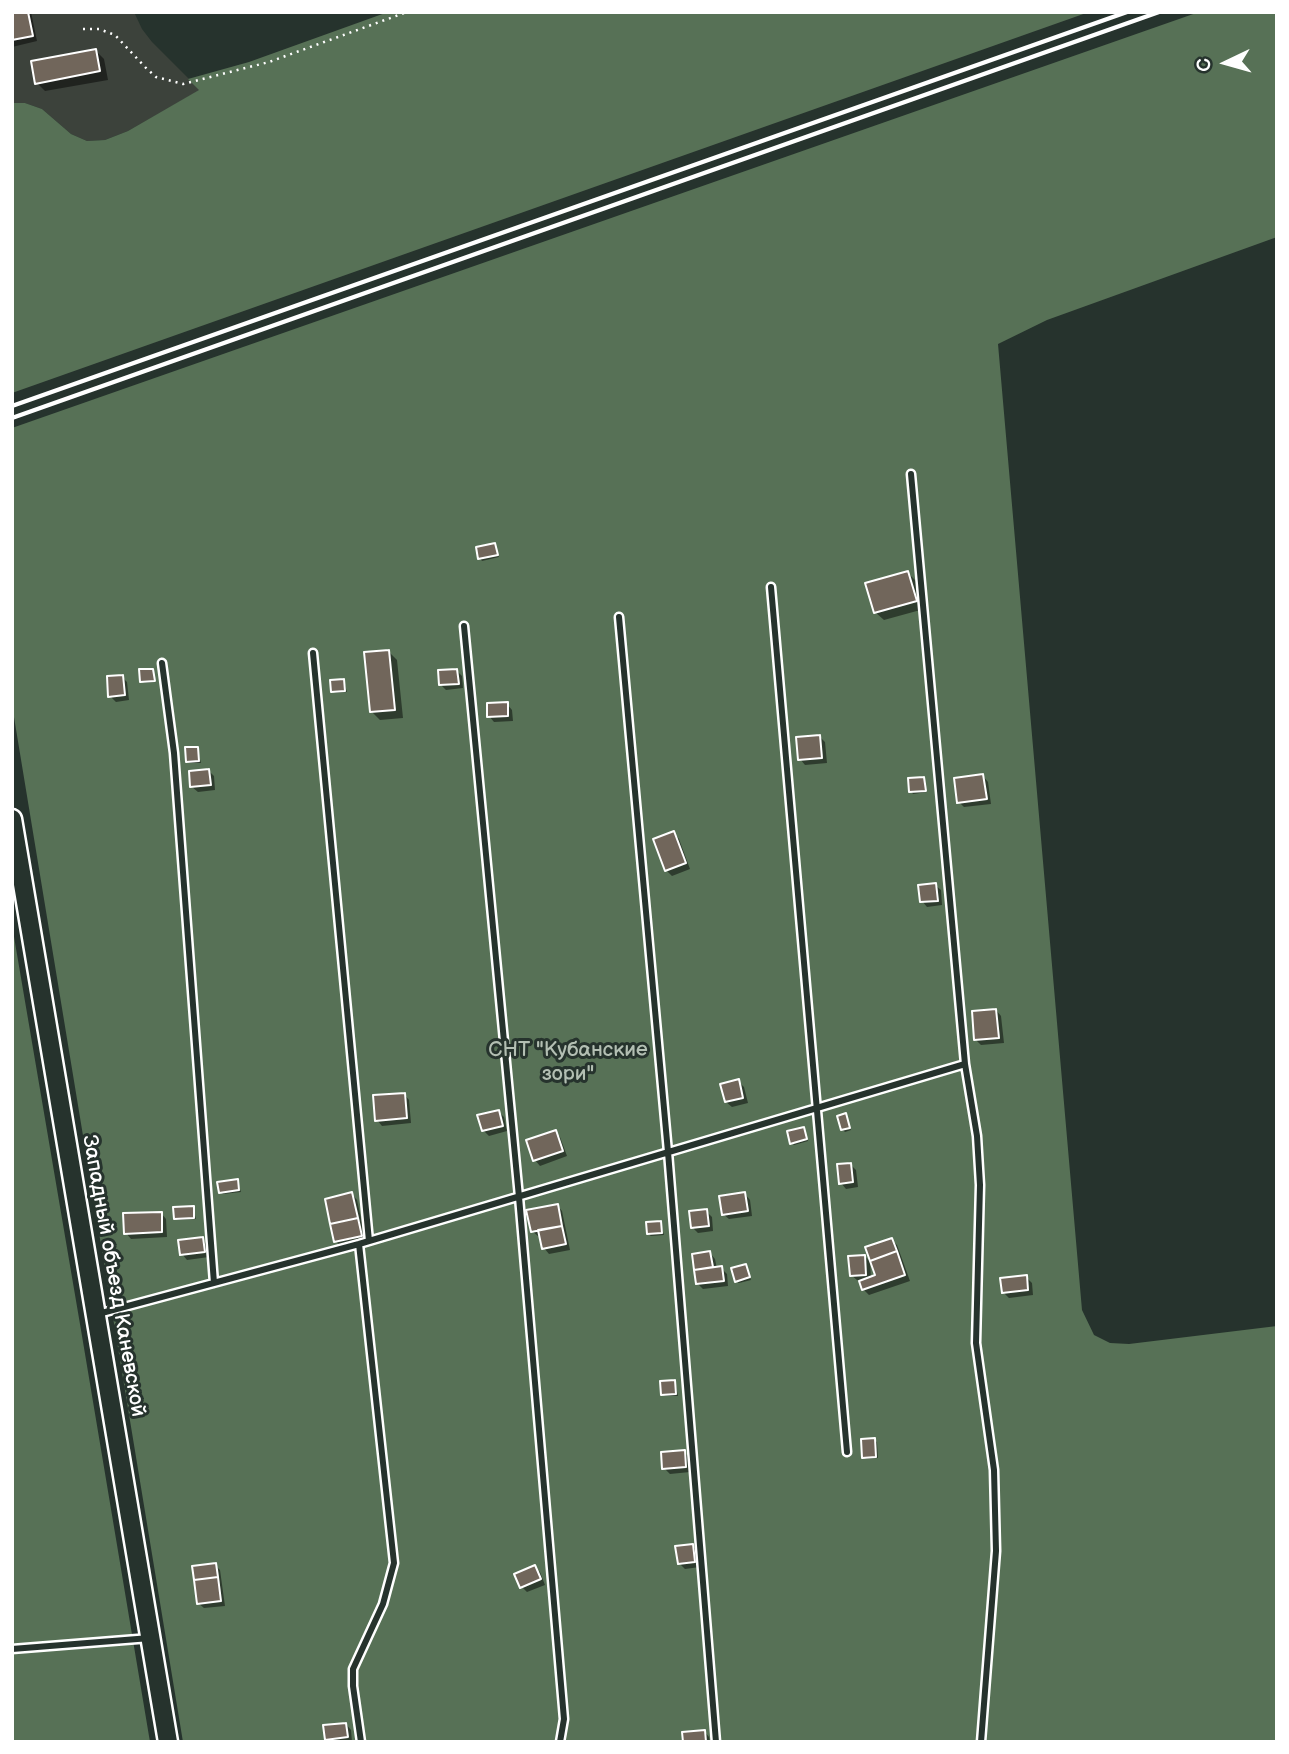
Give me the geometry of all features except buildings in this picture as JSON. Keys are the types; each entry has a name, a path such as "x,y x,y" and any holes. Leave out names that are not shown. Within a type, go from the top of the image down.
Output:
{"main road":[{"name":"Западный объезд Каневской","path":"12,819 168,1742"}],"lane":[{"path":"911,474 965,1064 981,1185 976,1352 990,1433 996,1551 981,1742"},
{"path":"771,587 847,1452"},
{"path":"620,617 668,1152 716,1742"},
{"path":"464,626 519,1197 564,1719 560,1742"},
{"path":"313,653 369,1241"},
{"path":"162,663 174,752 214,1283"},
{"path":"96,1315 359,1244 965,1064"},
{"path":"359,1244 394,1563 383,1604 353,1669 361,1742"},
{"path":"12,1649 151,1638"}],"path":[{"path":"83,29 99,29 115,35 156,76 183,84 269,62 407,12"}],"shaded area":[{"path":"12,12 134,12 152,42 200,90 128,131 105,140 87,141 71,134 42,109 25,103 12,103"}],"green space":[{"path":"388,12 1089,12 12,393 12,103 25,103 42,109 71,134 87,141 105,140 128,131 199,90 188,79 249,62"},
{"name":"СНТ \"Кубанские зори\"","path":"1199,12 1277,12 1277,237 1047,320 998,344 1082,1310 1094,1335 1110,1343 1129,1344 1277,1326 1277,1742 183,1742 12,705 12,428"},
{"path":"12,925 81,1330 150,1742 12,1742"}],"railway":[{"path":"12,406 1127,12"},
{"path":"12,418 1159,12"}]}
